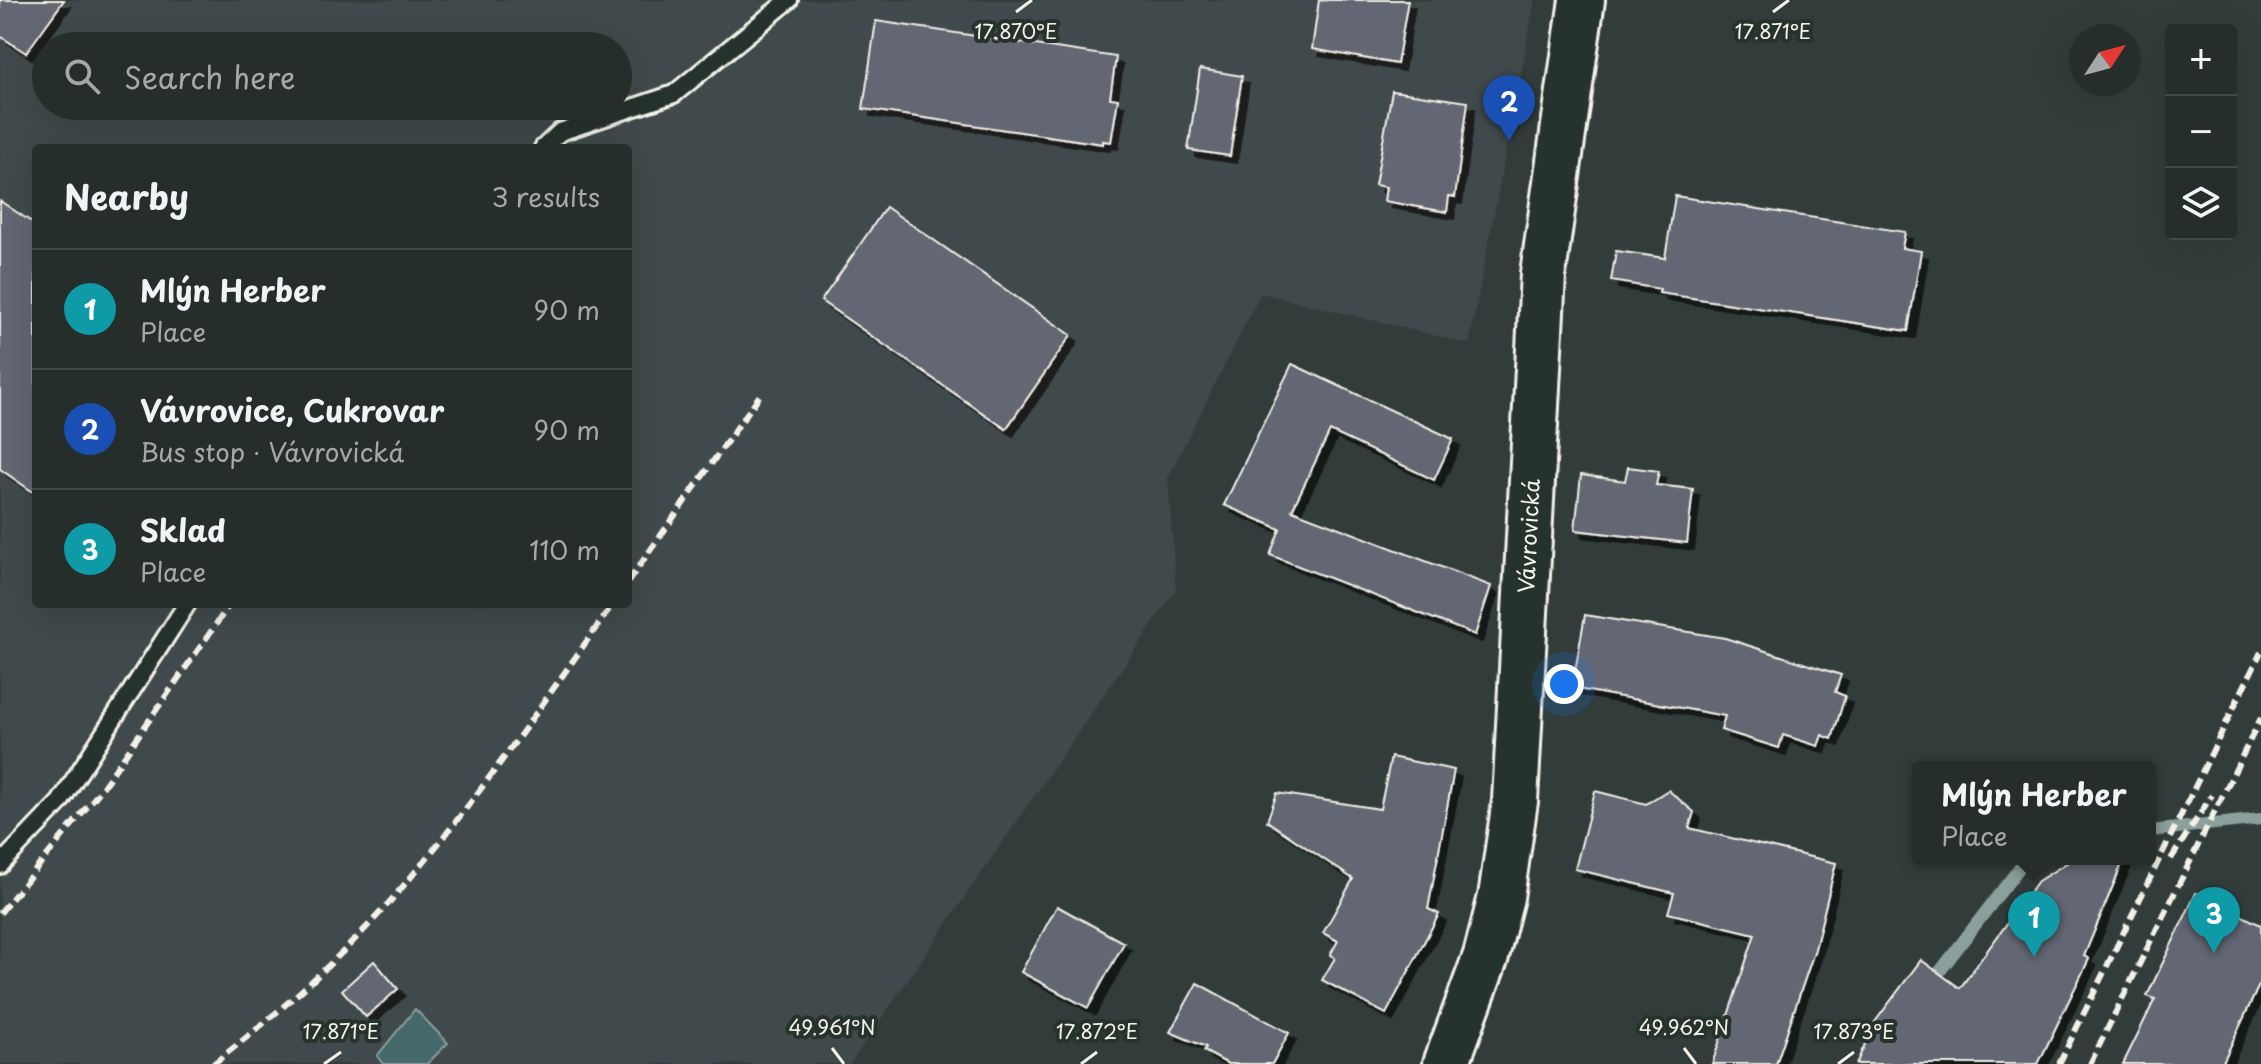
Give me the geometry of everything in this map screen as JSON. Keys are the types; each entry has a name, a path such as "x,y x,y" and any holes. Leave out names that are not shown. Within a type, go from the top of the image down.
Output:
{"street":[{"name":"Vávrovická","path":"1446,1064 1486,956 1501,897 1515,801 1543,274 1582,0"}],"lane":[{"path":"632,108 674,94 789,0"},
{"path":"547,144 560,132 596,120"},
{"path":"0,865 60,802 184,608"}],"shaded area":[{"path":"0,0 1535,0 1469,344 1261,293 1168,477 1176,590 850,1064 0,1064"}],"water":[{"path":"415,1009 448,1043 427,1064 383,1064 377,1056"}],"building":[{"path":"0,0 64,0 41,32 32,32 32,45 26,53 0,36"},
{"path":"1319,0 1408,0 1397,64 1312,49"},
{"path":"876,21 1116,57 1110,98 1118,99 1111,142 1103,141 1103,144 863,109"},
{"path":"1200,69 1242,76 1230,156 1188,150"},
{"path":"1392,91 1468,102 1455,197 1449,196 1447,212 1384,201 1386,187 1375,185"},
{"path":"1675,196 1905,232 1902,248 1921,251 1908,331 1659,293 1660,289 1611,281 1616,251 1665,258"},
{"path":"0,201 32,222 32,491 0,469"},
{"path":"886,207 1071,335 1006,429 821,301"},
{"path":"1292,364 1453,439 1434,480 1330,431 1292,510 1491,586 1475,635 1270,555 1280,529 1224,505"},
{"path":"1628,467 1659,471 1656,485 1693,489 1687,543 1575,530 1581,475 1625,481"},
{"path":"1585,615 1725,638 1841,675 1835,692 1845,696 1832,739 1822,735 1818,746 1783,735 1779,748 1721,730 1725,716 1572,688"},
{"path":"1391,757 1454,770 1428,909 1439,914 1386,1014 1322,980 1335,958 1330,955 1338,941 1323,933 1353,879 1267,821 1277,793 1380,809"},
{"path":"1668,790 1694,812 1689,828 1836,863 1815,949 1776,1064 1712,1064 1755,934 1668,913 1674,893 1575,869 1595,791 1646,804"},
{"path":"2063,865 2122,865 2084,956 2089,959 2038,1064 1856,1064 1875,1022 1921,960 1960,988 2038,881"},
{"path":"2196,893 2261,925 2261,981 2222,1064 2123,1064 2155,999 2147,996"},
{"path":"1057,906 1124,943 1088,1008 1021,972"},
{"path":"374,961 398,989 366,1017 342,990"},
{"path":"1197,983 1289,1033 1272,1064 1228,1064 1204,1051 1206,1047 1170,1032"}],"waterway":[{"path":"2156,830 2261,819"},
{"path":"1931,983 2021,865"}],"railway":[{"path":"632,576 762,392"},
{"path":"0,913 100,791 227,608"},
{"path":"213,1064 310,982 399,891 483,786 610,608"},
{"path":"2059,1064 2261,652"},
{"path":"2090,1064 2261,718"},
{"path":"2171,859 2212,795"}],"place":[{"name":"Vávrovice, Cukrovar","path":"1509,141"},
{"name":"Sklad","path":"2214,953"},
{"name":"Mlýn Herber","path":"2034,957"}]}
